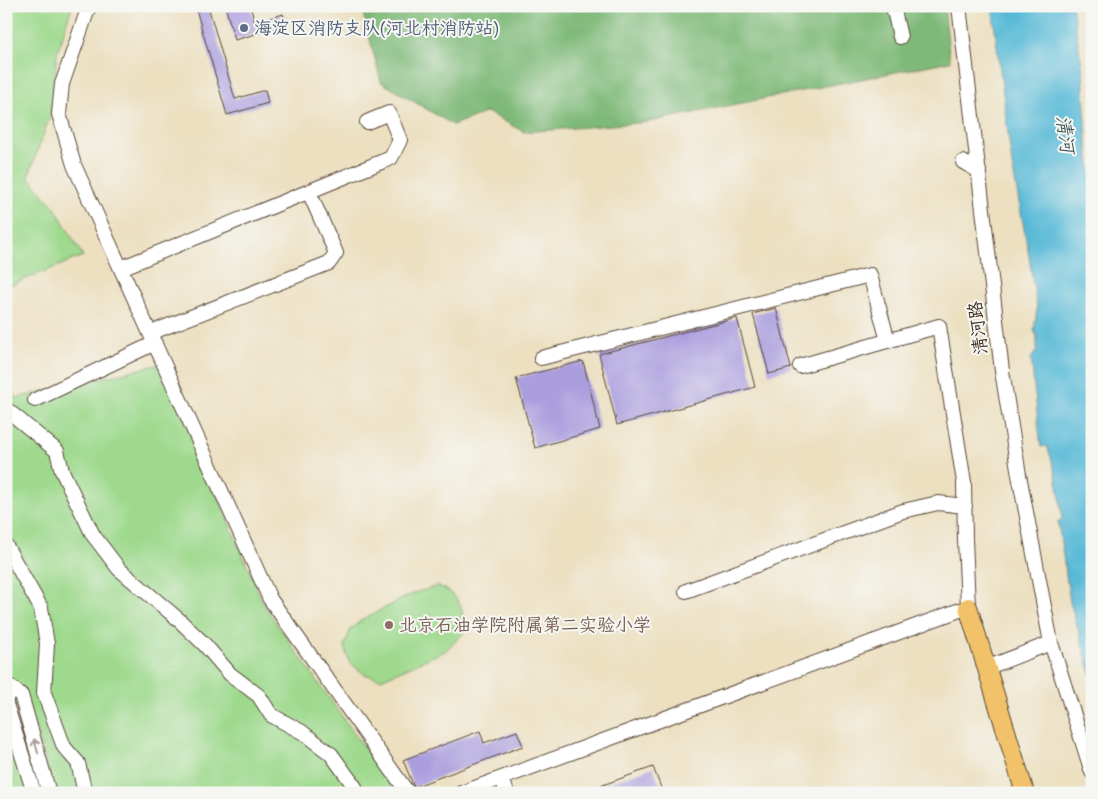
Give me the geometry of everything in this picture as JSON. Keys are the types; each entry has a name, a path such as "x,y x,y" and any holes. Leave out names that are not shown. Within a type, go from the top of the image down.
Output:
{"main road":[{"path":"968,607 1025,793"}],"street":[{"path":"89,6 62,84 59,114 74,165 270,599 408,793"},
{"path":"893,6 900,37"},
{"name":"清河路","path":"959,6 1002,371 1019,475 1051,643 1092,772"},
{"path":"121,268 391,158 400,140 389,113 367,122"},
{"path":"963,162 979,170"},
{"path":"35,400 152,338 329,263 336,253 309,192"},
{"path":"541,358 870,275 888,341"},
{"path":"461,793 968,607 964,482 939,326 800,366"},
{"path":"6,409 57,451 62,471 93,535 120,568 205,645 230,674 259,696 271,714 302,732 331,754 355,787 352,793"},
{"path":"686,591 902,511 938,504 964,506"},
{"path":"6,546 41,608 47,644 44,693 64,747 78,763 86,793"},
{"path":"986,668 1051,643"},
{"path":"6,700 8,680"},
{"path":"8,680 21,695 49,793"},
{"path":"6,704 34,793"},
{"path":"502,778 507,793"}],"green space":[{"path":"6,6 72,6 57,54 50,116 28,177 55,208 83,256 6,287"},
{"path":"361,6 944,6 950,61 648,122 524,132 487,112 453,125 381,82"},
{"path":"161,364 265,607 396,793 55,793 26,700 6,708 6,375 16,398"},
{"path":"438,586 457,599 463,618 463,634 445,651 381,679 364,674 349,662 344,646 351,629 363,619 414,593"},
{"path":"6,714 30,793 6,793"}],"water":[{"name":"清河","path":"992,6 1072,6 1083,71 1087,143 1092,177 1092,677 1070,602 1058,522 1062,521 1058,483 1047,446 1041,447 1031,359 1037,350 1037,336 1034,331 1037,309 1012,165"}],"building":[{"path":"195,6 208,6 235,99 265,90 268,103 227,115"},
{"name":"海淀区消防支队(河北村消防站)","path":"225,6 250,6 255,23 283,14 286,25 235,40"},
{"path":"776,308 791,368 769,374 753,314"},
{"path":"737,318 755,387 617,425 599,354"},
{"path":"583,361 600,429 535,448 516,378"},
{"path":"480,731 484,743 517,731 523,746 414,787 403,760"},
{"path":"653,767 663,793 583,792"}],"place":[{"name":"海淀区消防支队(河北村消防站)","path":"244,28"},
{"name":"北京石油学院附属第二实验小学","path":"389,625"}]}
